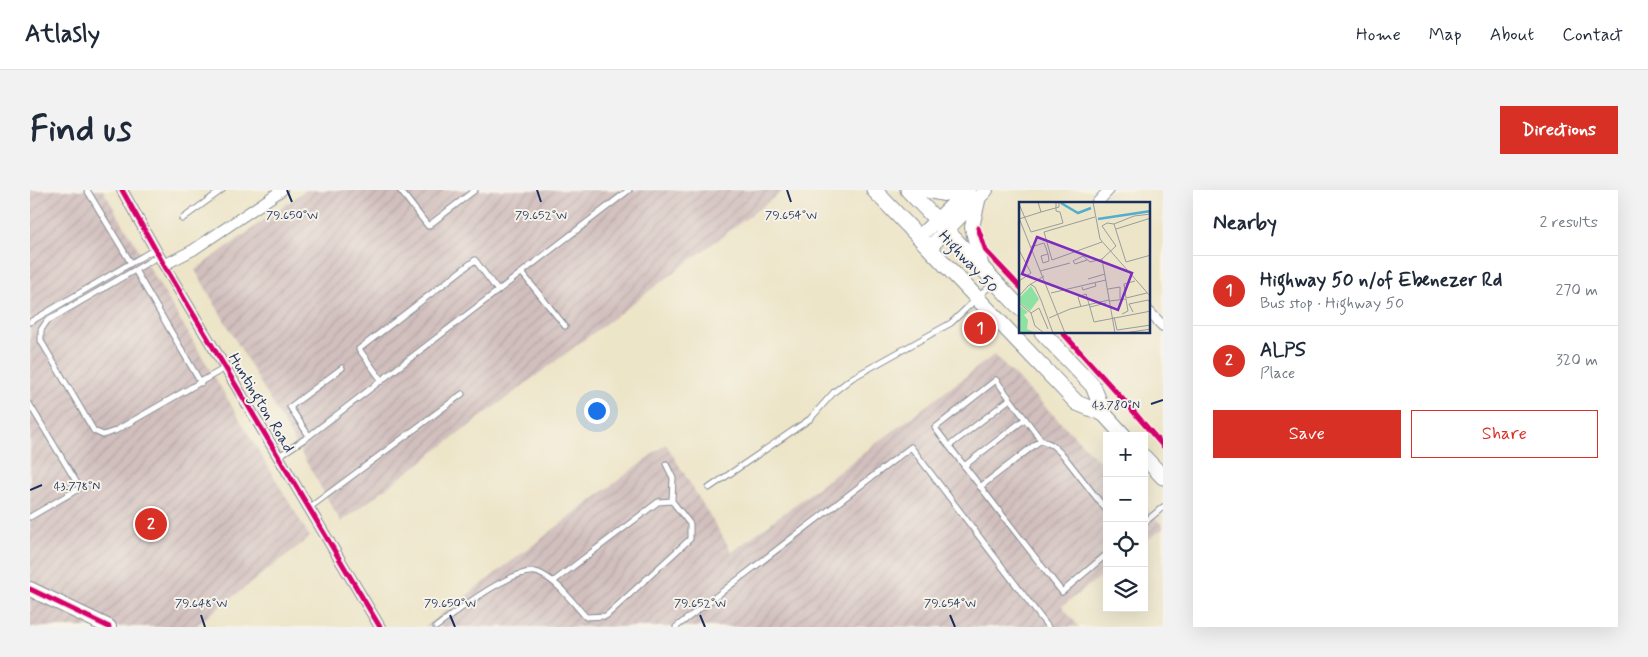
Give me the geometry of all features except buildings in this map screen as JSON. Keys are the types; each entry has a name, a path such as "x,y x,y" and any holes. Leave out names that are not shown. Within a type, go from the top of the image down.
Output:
{"main road":[{"name":"Highway 50","path":"874,190 1076,403 1104,414"},
{"name":"Highway 50","path":"908,190 1019,308"},
{"path":"923,190 943,194 958,190"},
{"path":"924,242 978,192"},
{"path":"978,192 972,227 982,268"},
{"name":"Highway 50","path":"1044,334 1093,386 1104,414 1120,432"},
{"path":"1148,461 1163,477"},
{"path":"30,589 109,627"}],"street":[{"name":"Huntington Road","path":"122,190 159,257 380,627"},
{"path":"1098,202 1110,190"},
{"path":"159,257 194,250 275,192"},
{"path":"1150,313 1163,326"}],"lane":[{"path":"87,190 131,263"},
{"path":"182,219 222,190"},
{"path":"400,190 428,226 475,190"},
{"path":"278,456 310,436 629,190"},
{"path":"30,322 131,263 159,257"},
{"path":"159,257 47,321 41,330 41,341 94,431 103,436 115,431 225,368"},
{"path":"382,380 359,349 475,260 498,292"},
{"path":"135,270 201,383"},
{"path":"522,273 565,326"},
{"path":"709,488 810,419 834,392 852,378 951,323 994,281"},
{"path":"310,436 290,407 342,368"},
{"path":"1103,506 1063,455 1052,444 1040,440 996,380 935,428 1062,592 1103,557"},
{"path":"309,508 462,394"},
{"path":"949,446 1010,399"},
{"path":"30,405 80,488 30,517"},
{"path":"964,466 1025,419"},
{"path":"980,487 1040,440"},
{"path":"676,627 911,447 1048,627"},
{"path":"436,627 511,576 536,572 554,582 586,617 606,616 690,539 690,524 672,501 673,478 666,464"},
{"path":"554,582 658,502 672,501"},
{"path":"1145,522 1163,507"}],"shaded area":[{"path":"30,190 103,190 310,537 194,627 30,627"},
{"path":"306,190 784,190 341,522 195,270"},
{"path":"994,355 1103,465 1103,575 1062,606 1079,627 425,627 666,444 732,552"},
{"path":"1148,511 1163,526 1148,540"}],"cycle path":[{"path":"122,190 164,265 380,627"},
{"path":"978,228 986,251 1019,286"},
{"path":"1064,334 1163,446"},
{"path":"30,589 109,627"}],"place":[{"name":"Highway 50 n/of Ebenezer Rd","path":"980,328"},
{"name":"ALPS","path":"151,524"}]}
